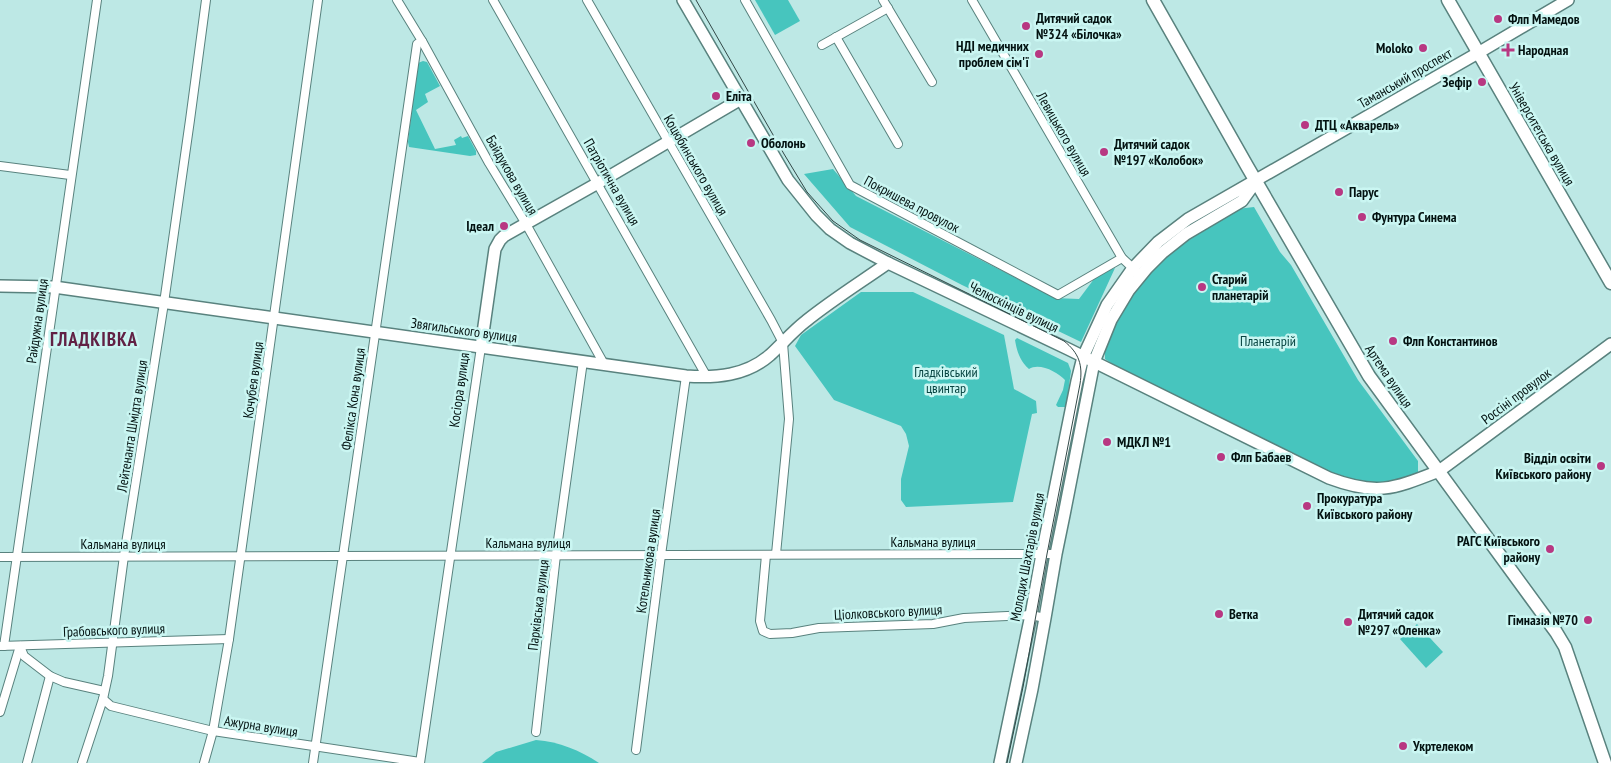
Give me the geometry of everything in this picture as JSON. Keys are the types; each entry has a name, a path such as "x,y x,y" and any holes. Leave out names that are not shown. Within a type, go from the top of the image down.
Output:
{"main road":[{"name":"Артема вулиця","path":"1153,0 1369,376 1556,632 1568,656 1605,763"},
{"name":"Університетська вулиця","path":"1448,0 1611,283"}],"street":[{"name":"Райдужна вулиця","path":"2,646 17,557 96,0"},
{"name":"Лейтенанта Шмідта вулиця","path":"82,763 104,695 108,676 124,556 164,303 206,0"},
{"name":"Кочубея вулиця","path":"204,763 229,639 318,0"},
{"name":"Байдукова вулиця","path":"397,0 604,364"},
{"name":"Патріотична вулиця","path":"493,0 707,378"},
{"name":"Коцюбинського вулиця","path":"587,0 771,320 782,343"},
{"name":"Челюскінців вулиця","path":"683,0 788,180 816,215 830,229 850,243 1329,478 1363,488 1388,488 1407,484 1439,471"},
{"name":"Покришева провулок","path":"746,0 850,185 1058,295 1122,258"},
{"path":"883,0 932,82"},
{"name":"Левицького вулиця","path":"972,0 1122,258 1137,271"},
{"name":"Таманський проспект","path":"1082,357 1107,305 1137,271 1158,242 1178,226 1568,0"},
{"path":"822,45 888,8"},
{"path":"836,37 898,144"},
{"name":"Фелікса Кона вулиця","path":"313,763 416,44 422,41"},
{"name":"Косіора вулиця","path":"420,762 495,249 504,236 741,99"},
{"path":"0,166 70,175"},
{"name":"Звягильського вулиця","path":"0,286 54,287 707,378 738,373 757,364 768,357 805,322 888,263"},
{"name":"Таманський проспект","path":"1094,362 1111,320 1129,290 1137,271"},
{"path":"776,554 789,419 782,343"},
{"name":"Россіні провулок","path":"1439,471 1611,344"},
{"name":"Молодих Шахтарів вулиця","path":"1000,763 1082,357"},
{"name":"Парківська вулиця","path":"536,732 556,555 583,362"},
{"name":"Молодих Шахтарів вулиця","path":"1016,763 1094,362"},
{"name":"Котельникова вулиця","path":"636,750 686,376"},
{"name":"Ціолковського вулиця","path":"766,554 760,620 763,631 770,634 819,628 933,624 964,618 1031,615 1045,618"},
{"name":"Кальмана вулиця","path":"0,557 1056,554"},
{"name":"Грабовського вулиця","path":"2,646 229,639"},
{"path":"0,712 20,646"},
{"name":"Ажурна вулиця","path":"20,646 24,656 50,676 104,695 111,706 212,730 420,762"},
{"path":"27,763 50,676"}],"green space":[{"path":"755,0 788,0 800,21 775,35"},
{"path":"427,62 440,86 425,94 428,102 416,110 435,149 456,145 454,140 461,136 462,138 468,136 476,151 476,155 470,156 409,147 417,66 418,63"},
{"path":"833,169 856,196 1055,298 1079,299 1097,275 1115,268 1081,342 962,285 850,227 804,174"},
{"name":"Планетарій","path":"1254,207 1280,252 1291,265 1358,380 1418,461 1418,474 1382,486 1342,478 1120,369 1105,359 1105,344 1116,322 1150,271 1191,236 1237,209"},
{"name":"Гладківський цвинтар","path":"861,292 913,292 1004,335 1014,389 1036,401 1037,413 1032,414 1013,502 906,507 901,500 901,479 909,446 906,434 901,426 834,400 795,346 801,335"},
{"path":"1017,338 1068,363 1071,371 1066,407 1058,407 1056,405 1063,390 1065,380 1058,374 1043,367 1029,369 1023,363 1018,352 1015,340"},
{"path":"1417,624 1443,652 1426,668 1400,639"},
{"path":"536,740 569,747 599,763 482,763 496,752"}],"tram line":[{"path":"696,0 807,192 833,221 860,240 1064,341 1079,360 1081,371 1080,384 1007,763"}],"place":[{"name":"Флп Мамедов","path":"1498,19"},
{"name":"Дитячий садок №324 «Білочка»","path":"1026,26"},
{"name":"Moloko","path":"1423,48"},
{"name":"Народная","path":"1508,50"},
{"name":"НДІ медичних проблем сім'ї","path":"1039,54"},
{"name":"Зефір","path":"1482,82"},
{"name":"Еліта","path":"716,96"},
{"name":"ДТЦ «Акварель»","path":"1305,125"},
{"name":"Оболонь","path":"751,143"},
{"name":"Дитячий садок №197 «Колобок»","path":"1104,152"},
{"name":"Парус","path":"1339,192"},
{"name":"Фунтура Синема","path":"1362,217"},
{"name":"Ідеал","path":"504,226"},
{"name":"Старий планетарій","path":"1202,287"},
{"name":"Флп Константинов","path":"1393,341"},
{"name":"МДКЛ №1","path":"1107,442"},
{"name":"Флп Бабаев","path":"1221,457"},
{"name":"Відділ освіти Київського району","path":"1601,466"},
{"name":"Прокуратура Київського району","path":"1307,506"},
{"name":"РАГС Київського району","path":"1550,549"},
{"name":"Ветка","path":"1219,614"},
{"name":"Гімназія №70","path":"1588,620"},
{"name":"Дитячий садок №297 «Оленка»","path":"1348,622"},
{"name":"Укртелеком","path":"1403,746"}],"district":[{"name":"ГЛАДКІВКА","path":"94,339"}]}
